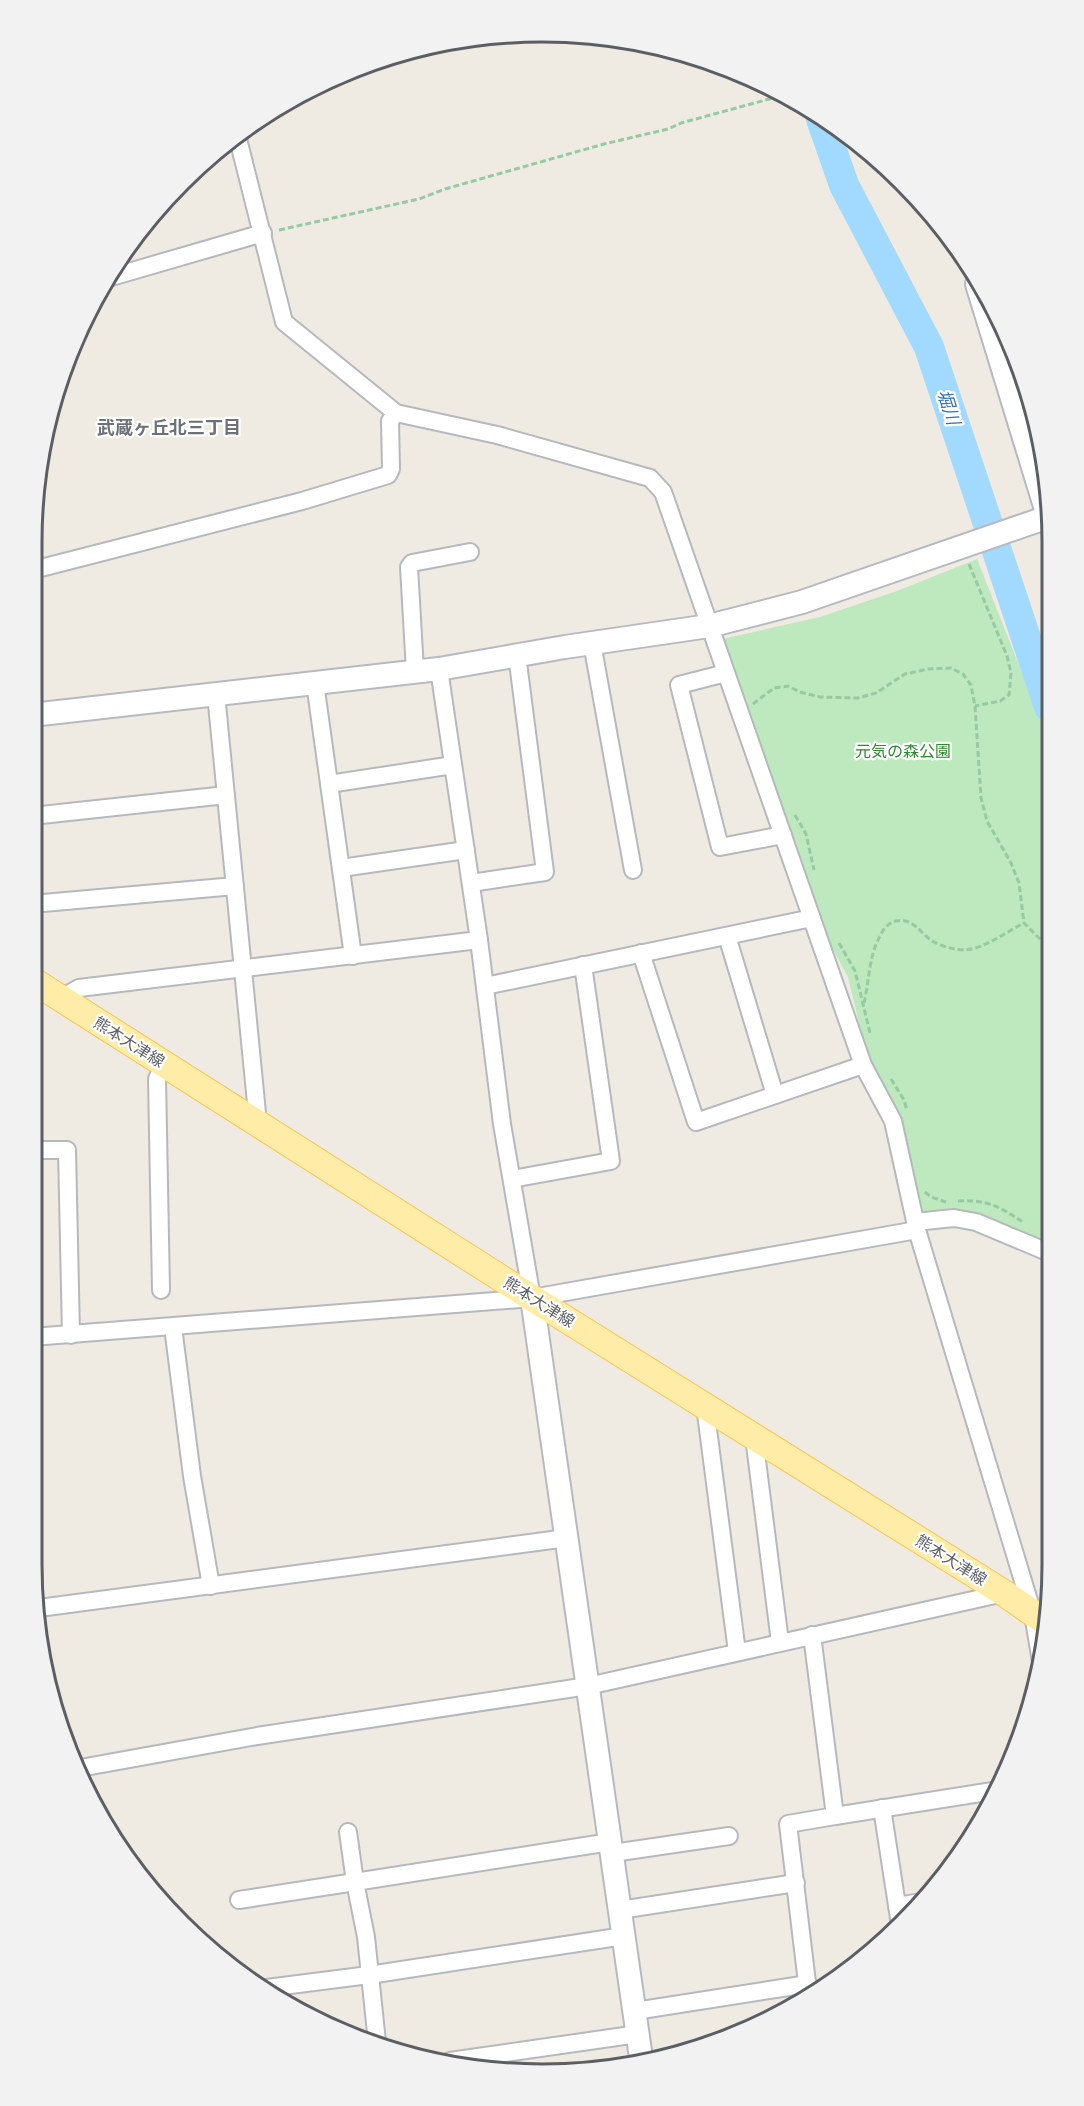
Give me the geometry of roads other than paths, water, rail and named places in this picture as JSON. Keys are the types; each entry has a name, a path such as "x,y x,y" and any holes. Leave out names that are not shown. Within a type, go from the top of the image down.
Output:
{"main road":[{"name":"熊本大津線","path":"42,986 531,1298 1004,1593 1039,1618"}],"street":[{"path":"239,144 284,322 396,413 497,435 650,478 663,492 863,1065 893,1121 916,1226 1039,1616"},
{"path":"120,275 263,233"},
{"path":"991,323 1026,421 1034,458"},
{"path":"42,568 302,501 388,475 391,470 390,421 396,413"},
{"path":"42,714 439,669 709,626 802,602 1041,519"},
{"path":"415,671 409,567 412,563 470,552"},
{"path":"592,643 633,870"},
{"path":"471,883 545,872 517,655"},
{"path":"439,669 640,2054"},
{"path":"726,673 679,685 720,847 783,835"},
{"path":"315,683 353,956"},
{"path":"216,694 258,1124"},
{"path":"329,784 453,765"},
{"path":"42,815 226,795"},
{"path":"341,868 466,850"},
{"path":"42,903 235,885"},
{"path":"484,986 812,918"},
{"path":"727,936 775,1095"},
{"path":"61,998 79,988 479,940"},
{"path":"641,953 696,1122 863,1065"},
{"path":"512,1179 611,1161 583,965"},
{"path":"161,1290 158,1079 164,1064"},
{"path":"42,1150 68,1150 70,1335"},
{"path":"42,1336 531,1298 954,1218 976,1222 1042,1250"},
{"path":"173,1327 192,1476 211,1586"},
{"path":"705,1406 737,1652"},
{"path":"754,1437 780,1642"},
{"path":"44,1607 567,1538"},
{"path":"86,1767 257,1736 588,1686 1004,1593"},
{"path":"812,1635 835,1816"},
{"path":"808,1987 788,1824 986,1792"},
{"path":"882,1808 898,1915"},
{"path":"348,1832 366,1937 376,2035"},
{"path":"238,1900 612,1848 729,1836"},
{"path":"620,1910 796,1884"},
{"path":"897,1906 909,1904"},
{"path":"276,1987 369,1975 624,1935"},
{"path":"635,2012 806,1988"},
{"path":"468,2058 638,2034"}],"waterway":[{"name":"堀川","path":"825,129 844,185 929,347 1042,686"}],"district":[{"name":"武蔵ヶ丘北三丁目","path":"169,427"}],"park label":[{"name":"元気の森公園","path":"903,751"}]}
